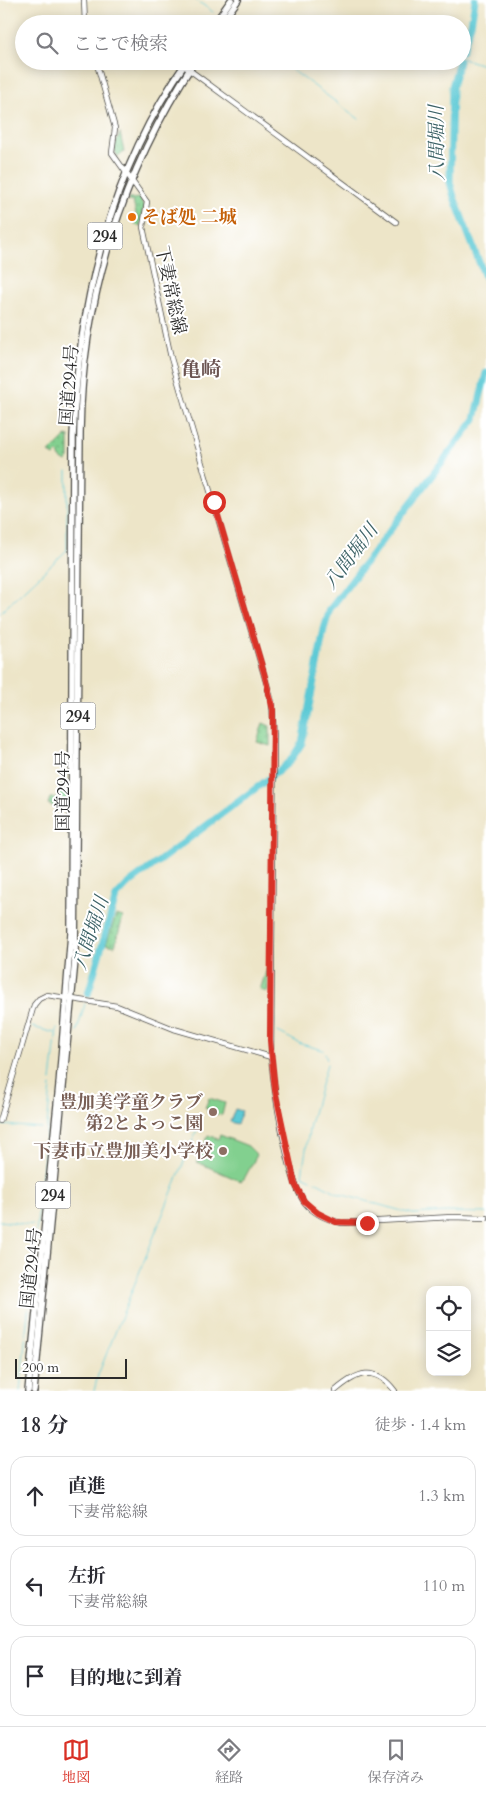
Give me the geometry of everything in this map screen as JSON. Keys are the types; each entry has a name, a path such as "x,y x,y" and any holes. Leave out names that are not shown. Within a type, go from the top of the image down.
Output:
{"highway":[{"path":"220,15 231,0"},
{"path":"227,15 238,0"},
{"name":"国道294号","path":"28,1391 69,998 72,873 73,467 76,384 88,300 104,240 126,174 153,118 184,70"},
{"name":"国道294号","path":"34,1391 69,998 77,882 81,399 86,344 109,242 131,180 185,70"}],"main road":[{"path":"84,0 85,15"},
{"name":"下妻常総線","path":"99,70 115,128 112,153 147,202 143,227 171,358 272,702 274,738 271,1057 275,1090 295,1184 306,1203 318,1213 336,1222 352,1224 434,1218 486,1218"},
{"path":"192,70 396,222"},
{"path":"0,1122 36,1002 47,995 117,1006 174,1029 271,1057"},
{"path":"335,1391 351,1377 368,1373 382,1378 395,1391"}],"green space":[{"path":"120,133 124,152 118,157 114,149"},
{"path":"140,198 144,207 140,226 135,225 137,218 133,202 128,201 128,199"},
{"path":"66,436 69,437 69,458 66,462 60,458 58,453 54,456 49,453"},
{"path":"263,723 270,726 270,746 257,742"},
{"path":"66,773 67,807 63,810 48,804 50,798 57,798"},
{"path":"116,915 123,917 115,946 106,944"},
{"path":"268,965 268,992 260,990"},
{"path":"209,1098 225,1103 222,1115 207,1113 208,1109 205,1108"},
{"path":"208,1135 218,1139 220,1135 248,1146 257,1155 244,1179 240,1181 197,1162"}],"water":[{"path":"235,1109 242,1111 237,1124 230,1122"}],"waterway":[{"path":"196,0 213,12"},
{"name":"八間堀川","path":"471,24 475,0"},
{"path":"471,61 486,66"},
{"path":"292,70 359,119"},
{"name":"八間堀川","path":"457,70 452,87 450,182 486,280"},
{"name":"八間堀川","path":"276,773 290,761 302,743 324,629 330,609 475,419 486,373"},
{"path":"0,613 67,550 67,471"},
{"name":"八間堀川","path":"88,994 116,897 127,885 271,777"},
{"name":"八間堀川","path":"77,1031 85,1004"},
{"path":"274,1015 274,1027"},
{"path":"32,1027 55,1033"},
{"name":"八間堀川","path":"51,1081 57,1029"},
{"path":"278,1032 301,1044 323,1050"},
{"path":"325,1053 327,1059"},
{"path":"311,1179 302,1175 310,1124 327,1064"},
{"name":"八間堀川","path":"20,1391 51,1086"},
{"path":"2,1125 41,1128"},
{"path":"94,1391 98,1375 198,1127"},
{"path":"315,1181 340,1194 413,1214 447,1212 486,1213"},
{"path":"0,1221 33,1225"}],"place":[{"name":"そば処 二城","path":"132,217"},
{"name":"豊加美学童クラブ 第2とよっこ園","path":"213,1112"},
{"name":"下妻市立豊加美小学校","path":"223,1151"}],"district":[{"name":"亀崎","path":"201,369"}],"route":[{"path":"214,502 220,528 269,688 274,717 270,1031 272,1071 288,1156 299,1194 309,1206 321,1216 336,1222 367,1223"}]}
